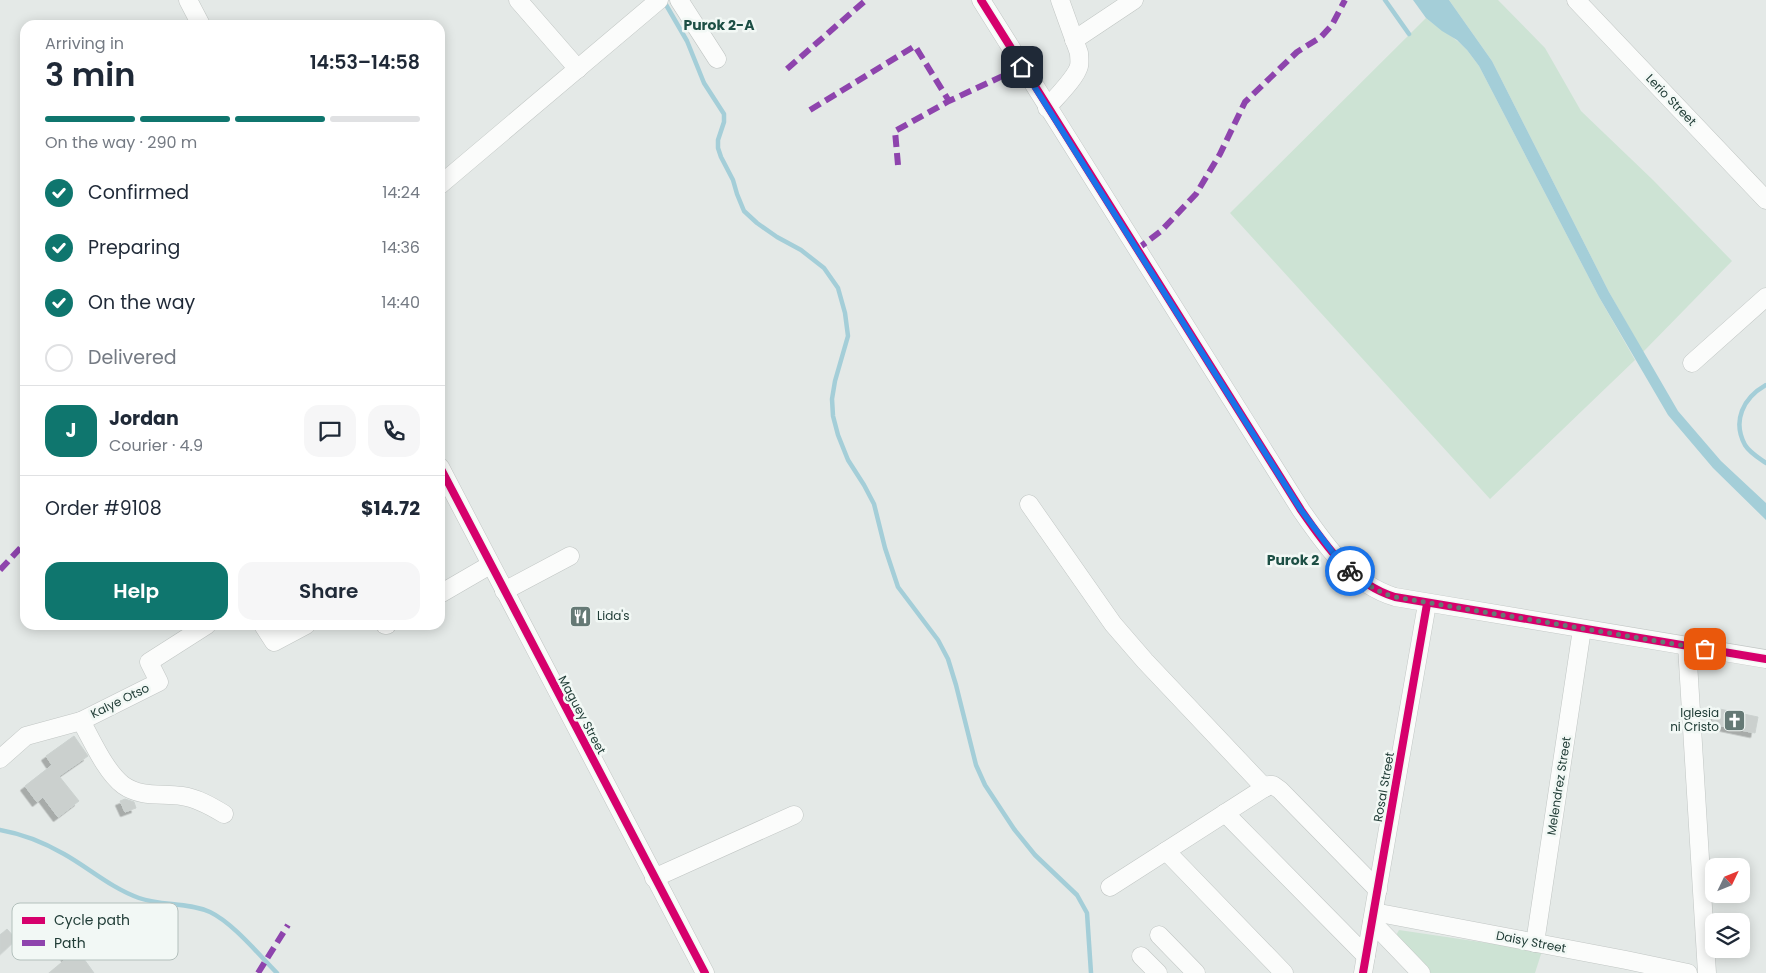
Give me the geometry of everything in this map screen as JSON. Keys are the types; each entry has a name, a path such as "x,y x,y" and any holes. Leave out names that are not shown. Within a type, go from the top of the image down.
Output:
{"street":[{"path":"188,0 198,20"},
{"path":"518,0 578,69"},
{"path":"445,181 659,0"},
{"path":"679,0 717,59"},
{"path":"981,0 1301,510 1345,566 1369,586 1383,594 1395,597 1427,604 1766,659"},
{"path":"1047,108 1079,68 1079,53 1060,0"},
{"path":"1074,40 1134,0"},
{"name":"Lerio Street","path":"1576,0 1766,200"},
{"path":"1692,363 1766,297"},
{"name":"Maguey Street","path":"445,477 705,973"},
{"path":"1029,504 1113,624 1265,788"},
{"path":"504,592 570,556"},
{"path":"445,591 490,565"},
{"name":"Rosal Street","path":"1365,965 1427,604"},
{"name":"Melendrez Street","path":"1535,943 1582,629"},
{"name":"Kalye Otso","path":"0,759 26,736 81,721 159,682 149,662 199,630"},
{"path":"266,630 274,642 297,630"},
{"path":"1688,646 1706,973"},
{"path":"81,721 109,770 124,785 136,791 152,795 182,796 198,800 224,814"},
{"path":"1110,887 1265,788 1273,785 1378,890"},
{"path":"1225,814 1365,965"},
{"path":"654,878 794,815"},
{"path":"1166,851 1284,973"},
{"path":"1373,917 1421,973"},
{"name":"Daisy Street","path":"1373,917 1535,943 1688,973"},
{"path":"1159,935 1196,973"},
{"path":"1141,956 1158,973"}],"green space":[{"path":"1449,0 1498,0 1545,48 1581,111 1653,180 1732,261 1643,352 1609,292 1492,61"},
{"path":"1426,18 1462,45 1479,66 1599,297 1635,360 1490,499 1230,213"},
{"path":"1399,930 1542,951 1535,973 1431,973 1395,937"}],"water":[{"path":"1413,0 1449,0 1492,61 1609,292 1678,411 1721,461 1766,503 1766,520 1713,468 1668,415 1599,297 1479,66 1457,40 1426,18"}],"building":[{"name":"Iglesia ni Cristo","path":"1715,708 1758,717 1755,733 1712,724"},
{"path":"74,736 88,756 59,776 79,801 58,817 43,797 37,802 25,786 52,765 46,756"},
{"path":"125,799 134,802 136,808 125,812 120,801"},
{"path":"7,929 12,935 12,943 0,954 0,935"},
{"path":"65,960 85,960 94,973 49,973"}],"waterway":[{"path":"1385,0 1409,34"},
{"path":"665,3 687,41 704,83 724,114 718,148 733,180 744,211 757,223 801,250 824,268 838,288 845,313 848,336 835,381 832,399 833,416 838,435 848,460 874,504 885,548 898,587 938,640 948,659 976,765 985,785 1014,829 1035,855 1077,895 1087,913 1091,973"},
{"path":"1766,385 1751,396 1742,411 1740,419 1741,436 1745,445 1766,463"},
{"path":"0,830 25,836 48,846 129,894 164,903"},
{"path":"178,905 202,909 219,917 237,931 277,973"}],"marked path":[{"path":"787,69 866,0"},
{"path":"1136,250 1161,231 1196,194 1220,154 1245,102 1297,52 1321,37 1332,25 1345,0"},
{"path":"810,110 915,46 949,101"},
{"path":"898,165 895,131 949,101 1022,67"},
{"path":"0,570 20,548"},
{"path":"258,973 288,925"}],"cycle path":[{"path":"981,0 1301,510 1320,537 1353,573 1366,583 1395,597 1766,659"},
{"path":"445,477 705,973"},
{"path":"1363,973 1427,604"}],"way so far":[{"path":"1350,571 1369,586 1383,594 1395,597 1427,604 1705,649"}],"place":[{"name":"Lida's","path":"581,616"},
{"name":"Iglesia ni Cristo","path":"1735,720"}],"district":[{"name":"Purok 2-A","path":"719,25"},
{"name":"Purok 2","path":"1293,560"}],"route":[{"path":"1022,67 1301,510 1334,554 1350,571"}]}
